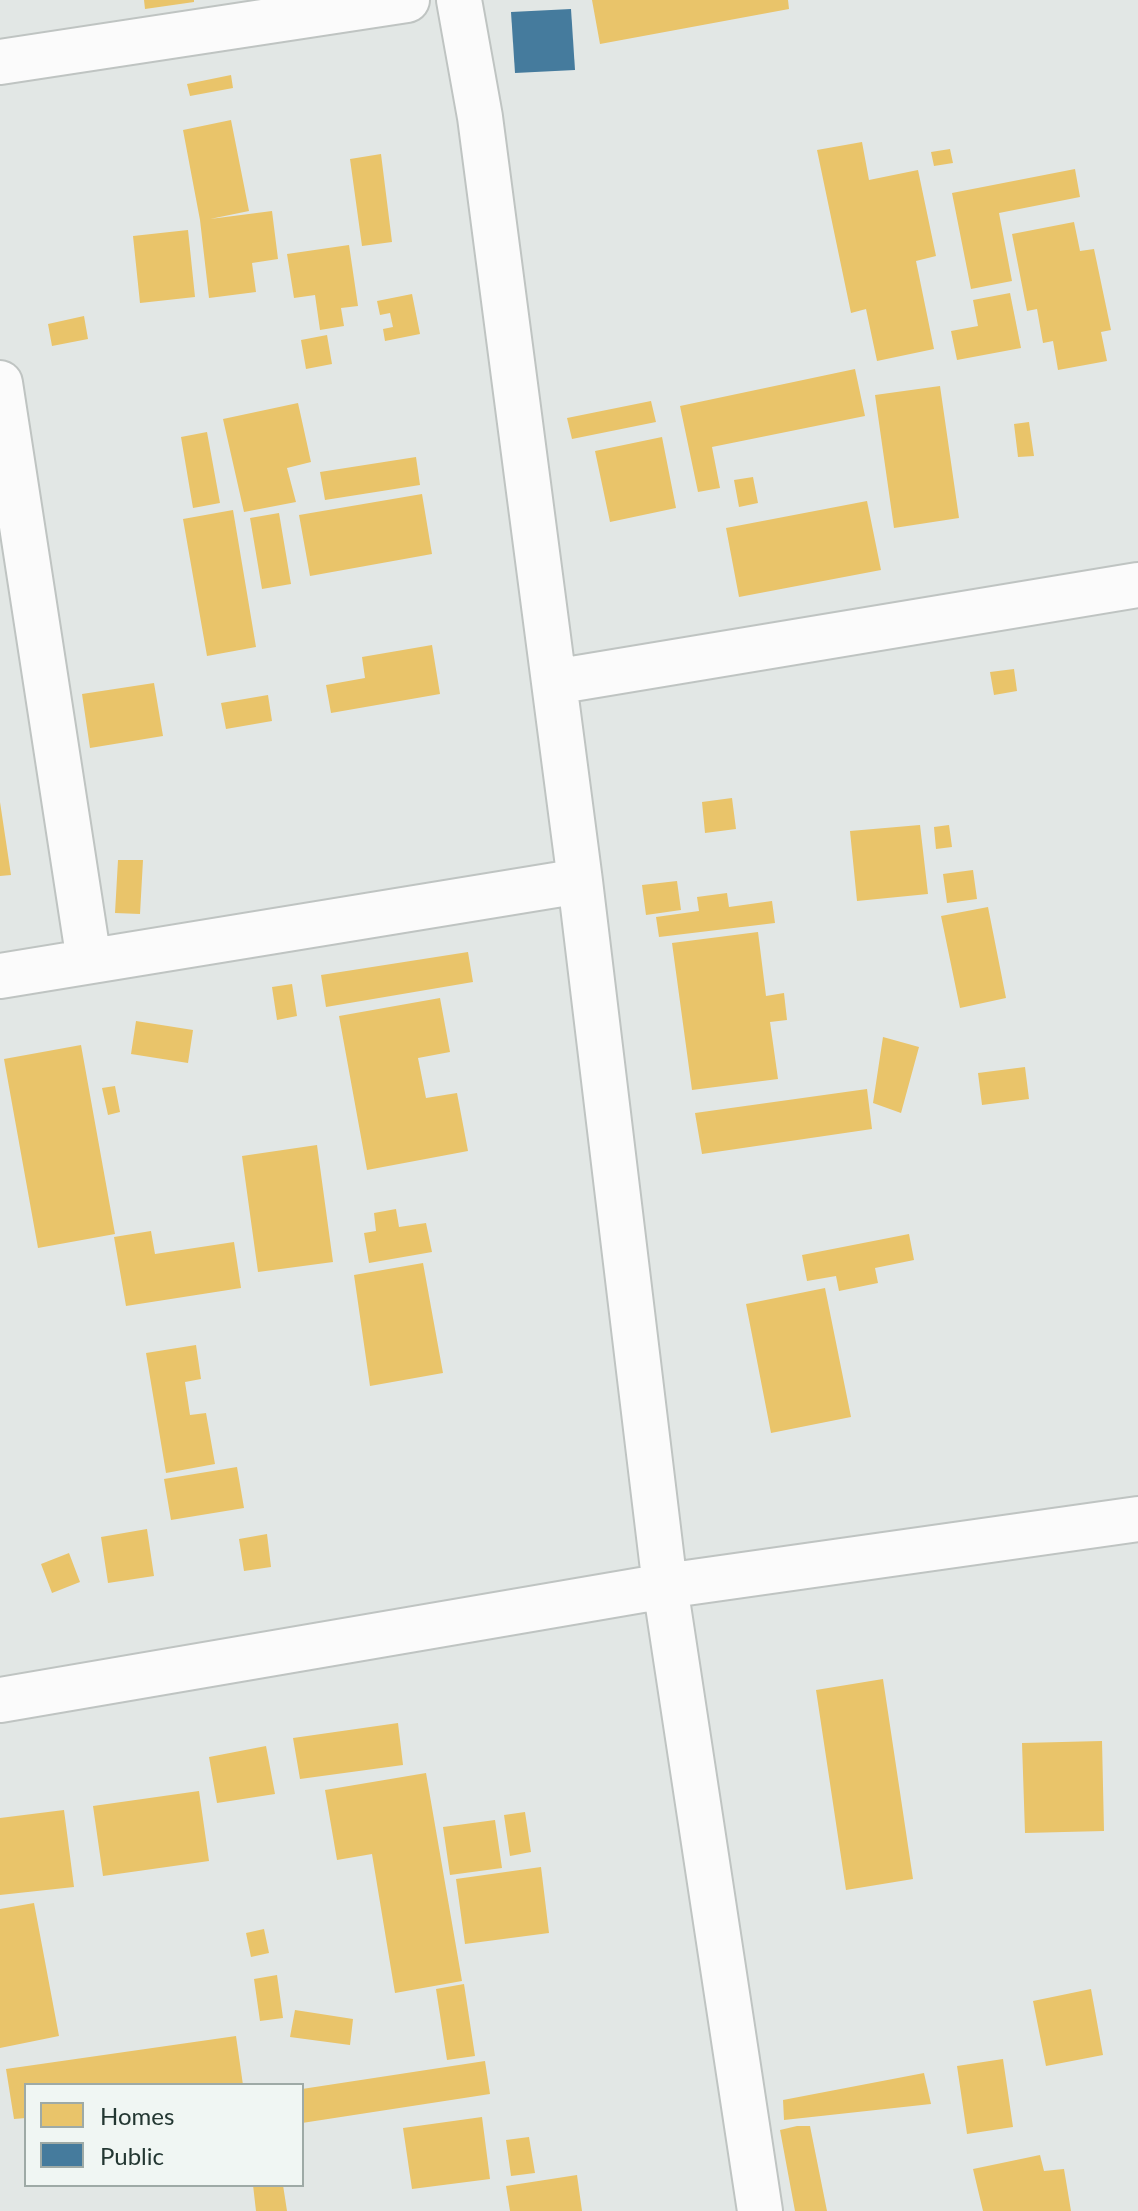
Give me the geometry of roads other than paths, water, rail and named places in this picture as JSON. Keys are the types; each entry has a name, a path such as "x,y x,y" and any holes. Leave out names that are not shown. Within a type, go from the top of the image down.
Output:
{"street":[{"path":"0,62 407,0"},
{"path":"459,0 482,132 580,881 665,1586 760,2211"},
{"path":"0,383 89,961"},
{"path":"554,682 1138,585"},
{"path":"0,976 580,881"},
{"path":"0,1700 665,1586 1138,1519"}]}
